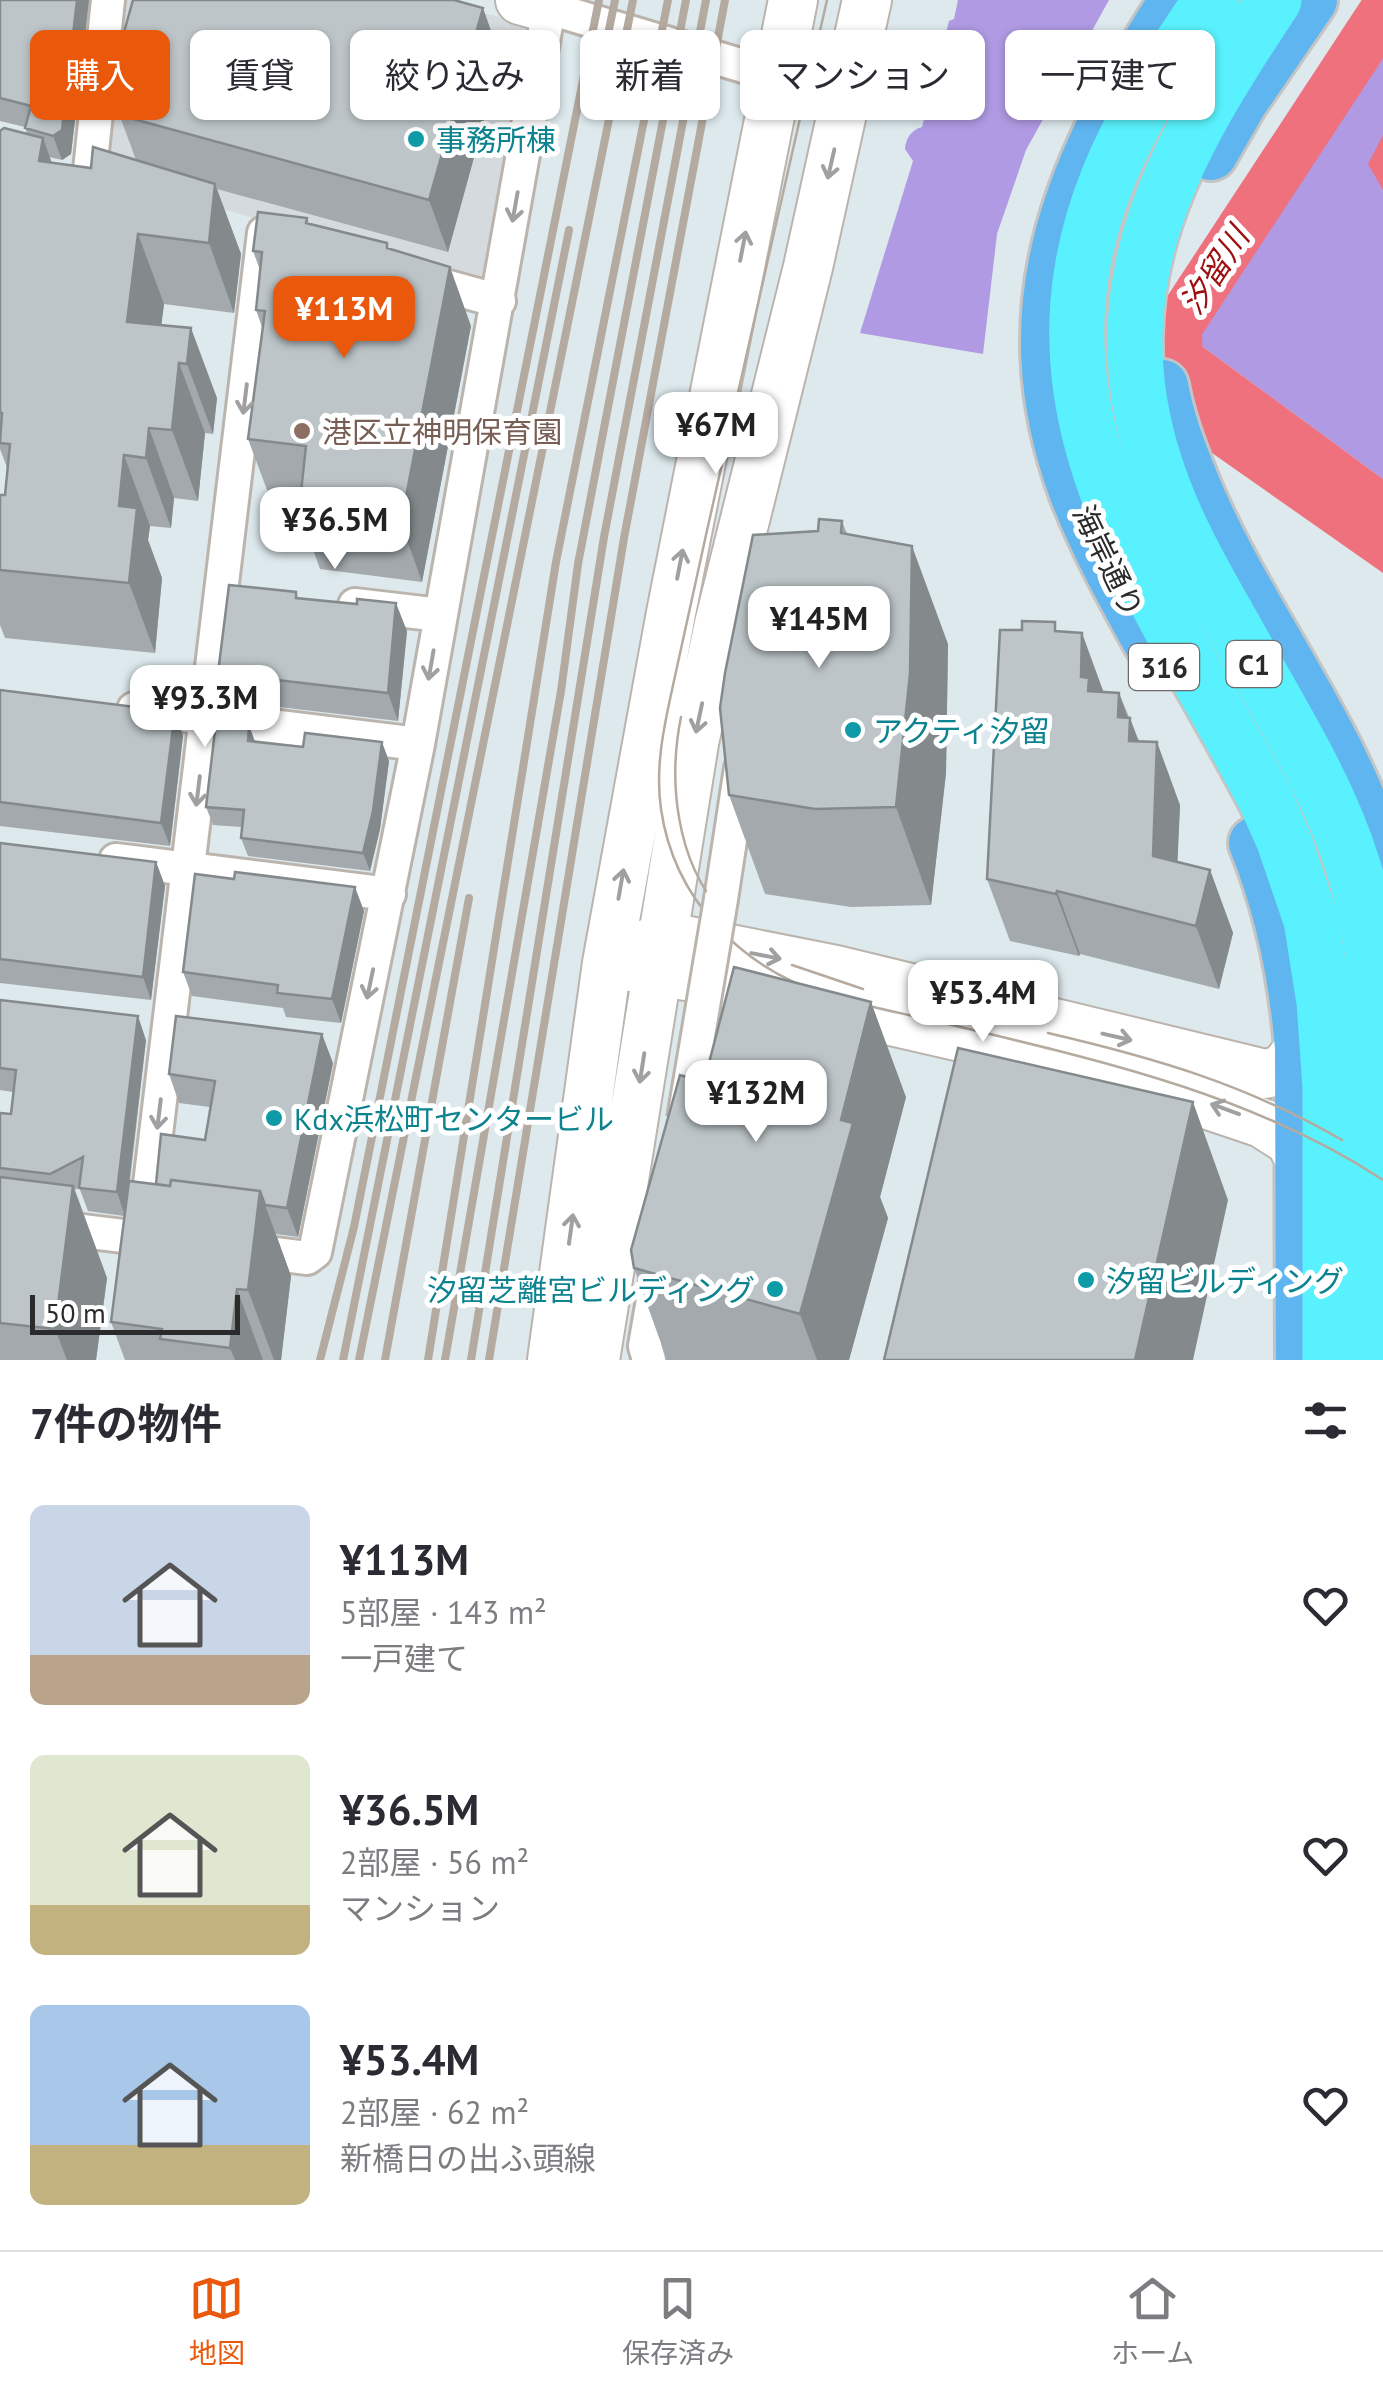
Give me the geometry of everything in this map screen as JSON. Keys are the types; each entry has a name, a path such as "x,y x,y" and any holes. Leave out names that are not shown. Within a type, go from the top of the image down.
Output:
{"highway":[{"name":"C1","path":"1211,0 1134,122 1096,209 1078,300 1078,375 1085,424 1111,507 1266,800 1311,920 1328,1044 1330,1360"},
{"name":"C1","path":"1274,0 1204,108 1162,197 1146,248 1138,302 1138,382 1146,436 1175,518 1318,778 1352,862 1365,909 1374,956 1380,1057 1381,1360"}],"main road":[{"path":"787,30 793,0"},
{"path":"595,1360 694,743 719,624 808,267 867,0"},
{"name":"海岸通り","path":"1176,0 1097,135 1068,206 1050,280 1046,317 1049,390 1065,459 1089,524 1224,776 1259,851 1284,927 1301,1047 1302,1360"},
{"path":"1311,0 1241,102 1184,206 1168,243 1157,346 1167,415 1204,512 1341,762 1383,869"},
{"path":"552,1360 607,964 667,632 768,120"},
{"path":"607,964 661,954 836,970 1265,1074 1282,1070 1301,1047"},
{"path":"661,954 716,981 1104,1070 1184,1094 1262,1123 1290,1142 1302,1162"}],"street":[{"path":"88,189 108,0"},
{"path":"0,1221 142,1251 207,1246 308,1258 315,1252 418,744 498,301 534,4 740,65"},
{"path":"56,180 124,198"},
{"path":"229,224 300,243"},
{"path":"142,1251 207,718 232,592 264,233"},
{"path":"388,269 498,301"},
{"path":"321,602 440,615"},
{"path":"94,705 418,744"},
{"path":"679,1149 748,732"},
{"path":"94,857 389,894"},
{"path":"132,1018 207,1028"},
{"path":"320,1041 358,1046"},
{"path":"649,1360 645,1346 663,1239"}],"shaded area":[{"path":"122,0 166,0 158,30 118,30"},
{"path":"436,0 525,24 528,30 381,30"},
{"path":"958,0 1109,0 1092,30 1005,30 1005,120 1043,120 1026,150 997,234 983,354 860,333 913,161 905,149 912,132 922,127 924,120 985,120 985,30 947,30 949,21 954,19"},
{"path":"1383,20 1383,479 1180,330"},
{"path":"350,47 350,120 517,120 491,272 483,282 111,178 101,164 107,120 133,120 129,143 138,163 217,120 330,120 330,58"},
{"path":"1383,135 1383,190 1368,164"},
{"path":"1180,330 1383,479 1383,573 1202,446 1181,397"}],"building":[{"path":"0,0 77,0 74,30 30,30 30,106 0,98"},
{"path":"133,0 454,0 483,8 477,30 350,30 350,120 452,120 429,200 137,120 170,120 170,30 125,30"},
{"path":"30,110 30,120 63,120 62,130 53,136 25,128"},
{"path":"4,128 43,138 39,161 91,168 93,147 215,184 209,243 138,234 127,322 191,328 187,364 179,363 172,430 149,428 146,458 124,455 119,506 137,508 129,583 0,570 0,495 5,495 10,444 0,443 0,131"},
{"path":"258,212 307,218 306,223 387,243 387,248 450,267 401,523 299,510 306,446 248,439 265,311 256,310 262,252 253,251"},
{"path":"819,519 842,521 841,533 912,546 910,674 896,807 815,809 729,795 720,708 753,535 818,531"},
{"path":"229,585 296,592 296,598 396,603 388,693 218,673"},
{"path":"1022,621 1055,622 1055,631 1082,633 1081,677 1089,678 1088,691 1119,693 1118,717 1130,718 1129,741 1157,742 1153,856 1210,870 1196,926 1057,891 1056,894 987,879 1000,630 1022,630"},
{"path":"0,690 175,712 161,823 0,802"},
{"path":"216,722 249,726 248,741 303,747 305,733 382,742 363,853 241,838 244,810 206,807"},
{"path":"0,843 156,862 143,977 0,959"},
{"path":"235,872 355,887 332,999 277,993 278,985 183,972 195,874 234,879"},
{"path":"734,967 871,1002 841,1120 853,1123 800,1314 634,1268 631,1250 680,1075 704,1082"},
{"path":"0,1000 138,1016 117,1192 79,1188 83,1157 50,1174 0,1168 0,1113 11,1114 16,1070 0,1068"},
{"path":"176,1016 322,1034 287,1208 265,1205 260,1191 171,1180 170,1186 156,1184 161,1134 205,1140 215,1081 169,1074"},
{"path":"958,1048 1193,1102 1135,1360 884,1360"},
{"path":"0,1177 73,1186 55,1329 0,1323"},
{"path":"171,1180 260,1191 248,1290 237,1289 230,1348 160,1339 162,1329 111,1322 129,1181 170,1186"}],"waterway":[{"name":"汐留川","path":"1222,408 1178,377 1177,327 1383,13"}],"tram line":[{"path":"827,0 669,702 659,791 668,842 680,872 716,925 739,947 794,982 855,1003 1061,1051 1173,1083 1281,1124 1383,1180"},
{"path":"681,717 675,767 679,819 694,868 721,911"},
{"path":"792,965 863,989"},
{"path":"1048,1033 1125,1052 1235,1088 1342,1140"}],"railway":[{"path":"320,1360 354,1227 599,0"},
{"path":"609,30 615,0"},
{"path":"359,1360 633,0"},
{"path":"428,1360 556,562 668,0"},
{"path":"445,1360 561,691 578,564 686,0"},
{"path":"471,1360 604,537 706,0"},
{"path":"489,1360 624,538 725,0"},
{"path":"343,1360 569,230"},
{"path":"385,1360 469,898"}],"place":[{"name":"事務所棟","path":"416,139"},
{"name":"港区立神明保育園","path":"302,431"},
{"name":"アクティ汐留","path":"853,730"},
{"name":"Kdx浜松町センタービル","path":"274,1118"},
{"name":"汐留ビルディング","path":"1086,1280"},
{"name":"汐留芝離宮ビルディング","path":"775,1289"}]}
